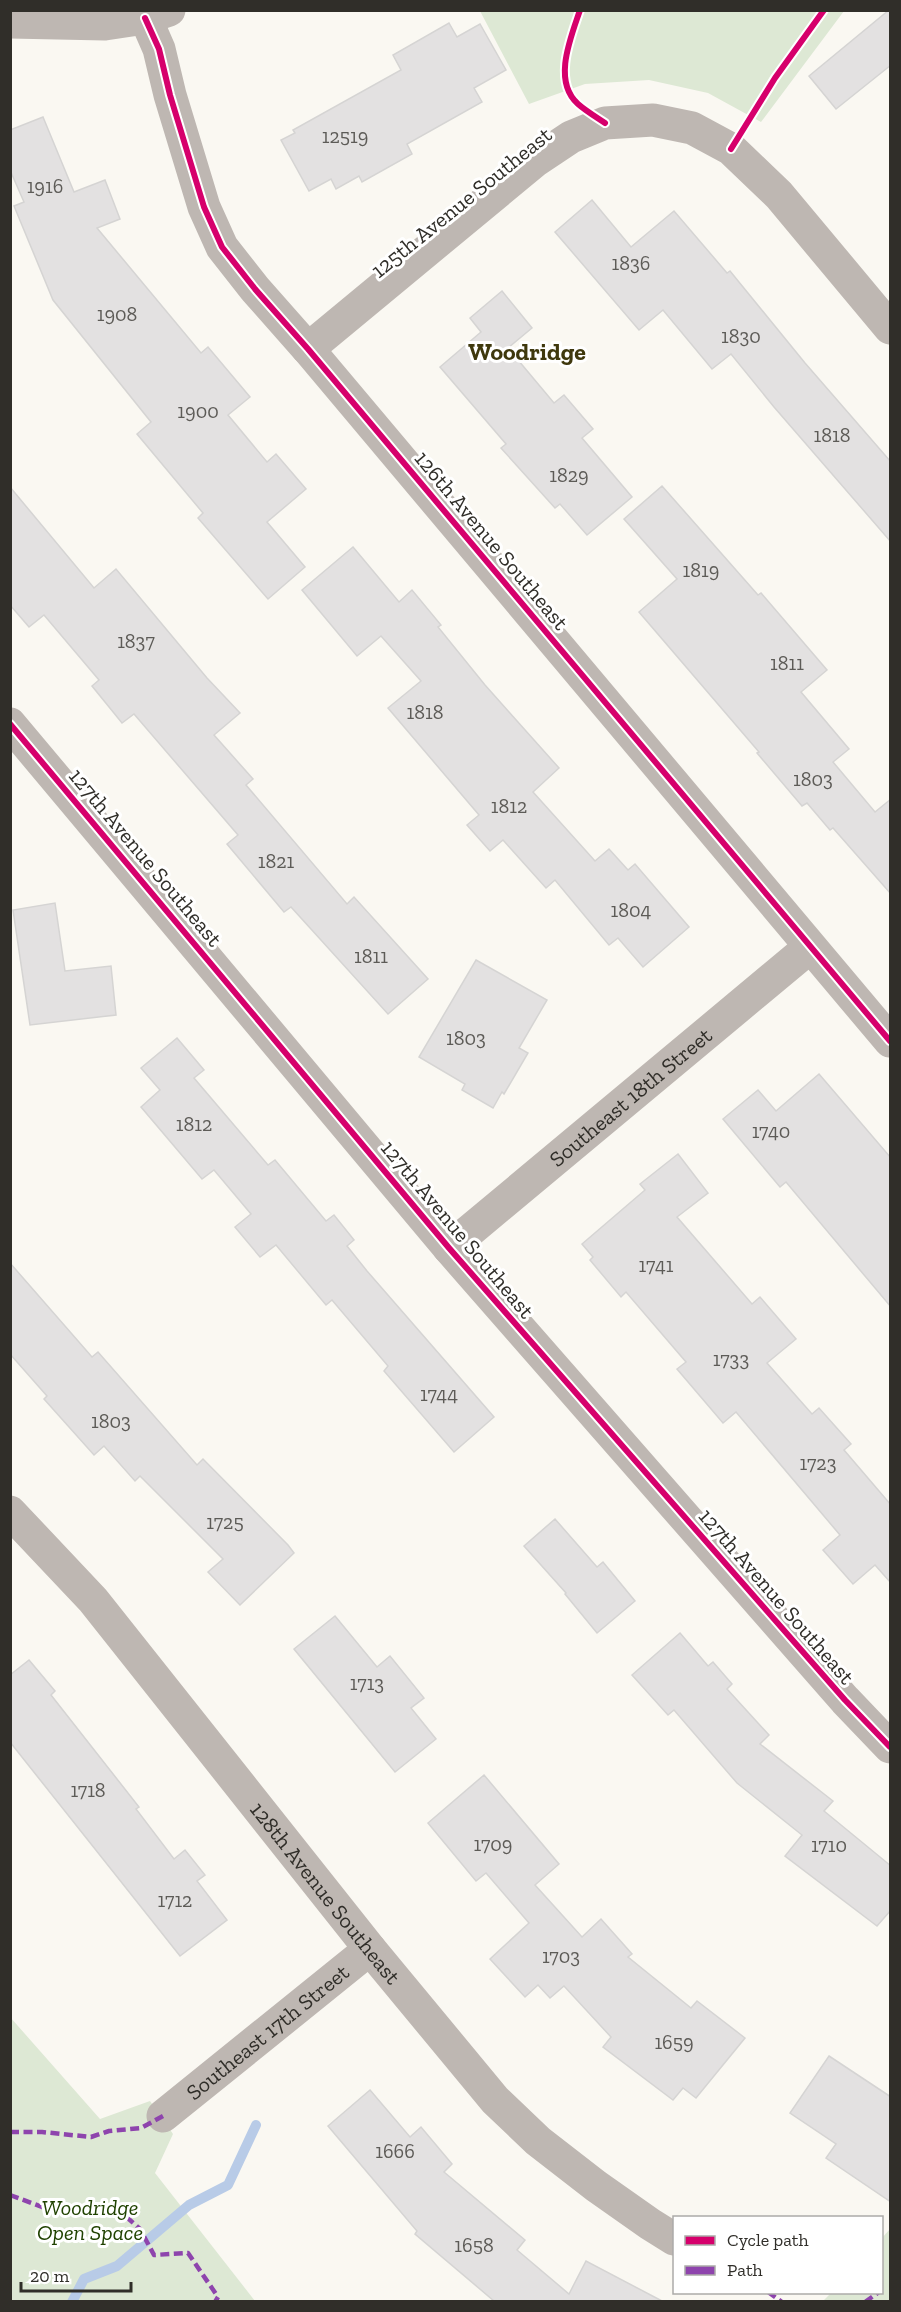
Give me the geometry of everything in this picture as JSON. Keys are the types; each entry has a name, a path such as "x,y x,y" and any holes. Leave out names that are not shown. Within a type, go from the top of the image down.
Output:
{"street":[{"path":"10,22 105,24 152,13"},
{"name":"126th Avenue Southeast","path":"152,13 170,94 204,207 222,247 255,289 891,1041"},
{"name":"125th Avenue Southeast","path":"308,349 535,161 572,136 605,123 653,120 692,128 731,149 779,195 891,328"},
{"name":"127th Avenue Southeast","path":"10,724 449,1248 845,1700 891,1747"},
{"name":"Southeast 18th Street","path":"449,1248 810,946"},
{"name":"128th Avenue Southeast","path":"10,1512 93,1600 369,1949 495,2100 529,2133 596,2186 673,2238"},
{"name":"Southeast 17th Street","path":"163,2116 369,1949"}],"green space":[{"path":"480,11 844,11 761,122 708,93 649,80 585,84 529,104"},
{"name":"Woodridge Open Space","path":"10,2017 100,2119 150,2101 173,2134 155,2173 255,2301 11,2301"},
{"path":"890,2229 890,2301 823,2301 830,2294 883,2294 883,2237"}],"building":[{"path":"891,10 891,65 836,109 809,76"},
{"path":"449,23 457,37 480,24 506,70 474,88 482,102 407,144 412,154 362,182 359,176 336,189 331,179 309,191 281,140 295,133 293,130 401,70 393,55"},
{"path":"43,117 74,192 105,180 120,219 97,228 201,353 208,347 250,397 228,415 267,462 276,454 306,489 267,522 305,567 268,599 198,518 203,513 137,434 151,422 53,300 14,206 24,202 10,170 10,130"},
{"path":"592,200 631,247 674,211 727,273 730,271 805,363 891,462 891,542 731,354 712,369 663,310 639,330 555,232"},
{"path":"502,291 532,328 508,348 554,403 564,395 593,429 582,438 632,497 587,535 560,504 555,508 501,448 506,444 440,367 481,332 470,318"},
{"path":"662,486 758,595 761,593 827,670 801,692 849,749 833,762 875,812 891,799 891,894 833,828 830,830 807,803 802,806 757,753 759,752 639,612 677,579 624,519"},
{"path":"10,487 94,588 116,569 207,678 240,713 214,735 253,779 246,785 347,904 354,897 428,979 388,1014 291,907 284,912 227,844 238,835 134,714 122,723 92,686 99,680 44,615 29,627 10,605"},
{"path":"353,547 399,602 412,590 441,625 438,627 485,685 559,768 533,792 595,861 609,849 628,870 635,864 689,927 643,967 618,938 609,945 555,880 546,888 503,840 490,851 467,825 479,815 388,708 421,681 381,636 357,656 302,590"},
{"path":"55,903 65,971 111,966 116,1015 30,1025 13,910"},
{"path":"476,960 547,1000 519,1048 528,1053 493,1108 462,1090 465,1084 419,1057"},
{"path":"177,1038 204,1070 194,1078 268,1165 275,1160 326,1221 334,1215 354,1240 347,1246 494,1417 454,1452 384,1371 388,1366 332,1300 326,1305 276,1245 260,1257 235,1227 251,1214 214,1170 202,1179 141,1107 160,1090 141,1068"},
{"path":"819,1074 891,1158 891,1307 786,1182 780,1187 723,1119 758,1090 776,1111"},
{"path":"678,1154 708,1193 677,1217 752,1304 760,1297 796,1339 767,1363 812,1414 819,1408 851,1444 844,1450 891,1505 891,1583 875,1565 853,1584 823,1550 840,1535 736,1412 723,1423 677,1369 686,1362 626,1292 621,1297 590,1260 593,1257 582,1244 645,1190 640,1184"},
{"path":"10,1263 92,1357 98,1352 197,1465 203,1459 294,1553 240,1605 208,1572 223,1559 140,1476 135,1481 104,1446 94,1455 44,1399 47,1396 10,1354"},
{"path":"555,1519 597,1567 603,1562 635,1601 597,1633 566,1593 524,1546"},
{"path":"335,1616 377,1667 390,1656 424,1698 411,1708 436,1739 395,1772 294,1649"},
{"path":"680,1633 708,1666 713,1662 732,1684 727,1689 769,1735 760,1744 833,1801 824,1811 891,1866 891,1910 877,1926 785,1856 802,1835 737,1783 674,1710 668,1715 632,1675"},
{"path":"29,1660 55,1691 51,1695 139,1807 136,1809 174,1859 185,1850 205,1875 197,1881 227,1920 180,1956 10,1742 10,1675"},
{"path":"484,1775 559,1864 535,1885 582,1937 601,1919 632,1954 628,1957 691,2008 697,2001 745,2038 696,2098 683,2088 673,2100 603,2047 611,2037 564,1986 550,1998 538,1985 525,1997 490,1959 529,1923 486,1873 476,1881 428,1823"},
{"path":"829,2056 891,2097 891,2202 826,2158 836,2144 790,2113"},
{"path":"370,2090 410,2137 421,2127 452,2164 444,2172 525,2240 517,2250 569,2294 586,2261 662,2301 494,2301 415,2234 417,2231 328,2126"}],"waterway":[{"path":"72,2302 84,2279 117,2266 189,2205 228,2185 256,2125"}],"marked path":[{"path":"10,2132 42,2132 91,2137 109,2131 141,2128 163,2116"},
{"path":"10,2195 53,2211 101,2208 122,2213 140,2229 154,2255 188,2253 218,2297 215,2302"},
{"path":"771,2294 782,2302"},
{"path":"865,2302 876,2294"}],"cycle path":[{"path":"580,10 566,58 566,83 570,94 578,104 605,123"},
{"path":"731,149 775,78 824,10"},
{"path":"145,18 159,49 170,95 204,207 222,247 890,1041"},
{"path":"10,724 449,1248 845,1700 890,1747"}],"district":[{"name":"Woodridge","path":"527,352"}]}
